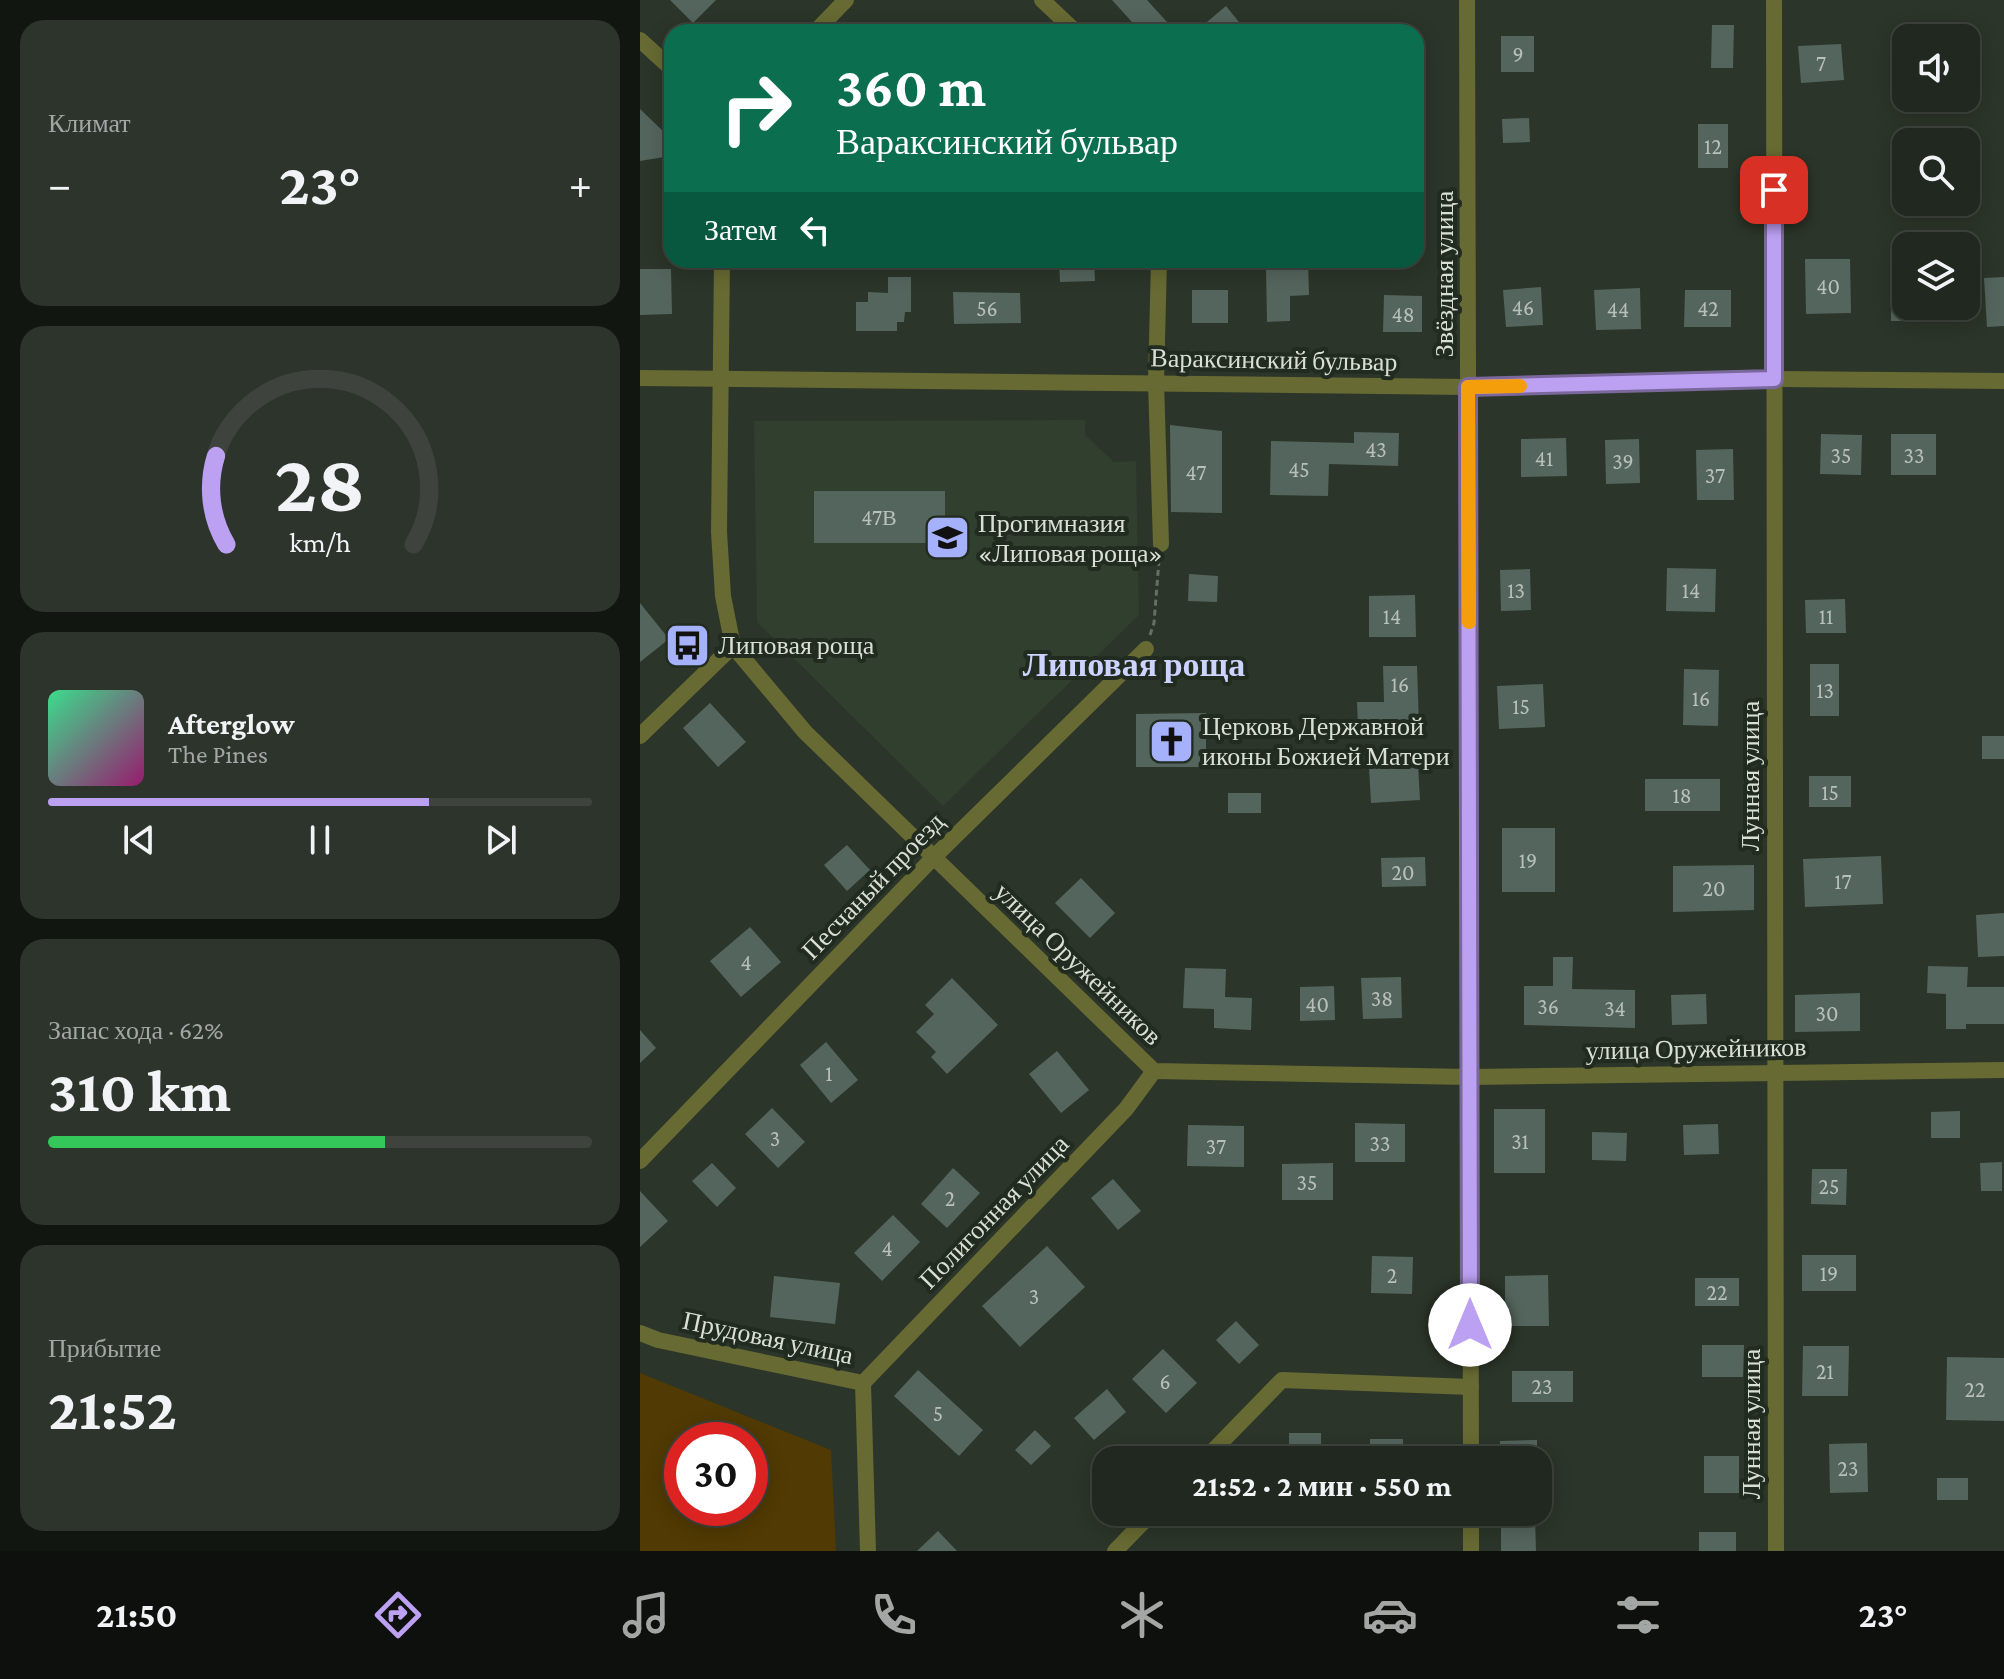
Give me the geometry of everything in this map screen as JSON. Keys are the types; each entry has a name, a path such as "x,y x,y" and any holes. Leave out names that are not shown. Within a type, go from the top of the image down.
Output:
{"street":[{"path":"823,24 846,0"},
{"path":"1042,0 1068,24"},
{"name":"Звёздная улица","path":"1467,0 1471,1446"},
{"name":"Лунная улица","path":"1774,0 1776,1551"},
{"path":"641,41 664,62"},
{"name":"улица Оружейников","path":"722,268 719,532 723,596 733,646 805,732 1154,1071 1470,1077 2004,1070"},
{"path":"1159,268 1156,382 1161,544"},
{"name":"Вараксинский бульвар","path":"640,378 1468,387 1774,379 2004,381"},
{"path":"640,736 648,721 733,646"},
{"name":"Песчаный проезд","path":"640,1161 933,858 1146,649"},
{"name":"Полигонная улица","path":"863,1383 1126,1109 1154,1071"},
{"name":"Прудовая улица","path":"640,1333 658,1340 863,1383 868,1551"},
{"path":"1218,1446 1282,1380 1471,1387"},
{"path":"1115,1551 1139,1526"},
{"path":"1471,1526 1471,1551"}],"path":[{"path":"1146,649 1154,623 1161,544"}],"shaded area":[{"name":"Прогимназия «Липовая роща»","path":"1085,420 1085,435 1114,462 1136,461 1139,615 943,806 757,622 754,421"},
{"path":"640,1373 762,1422 664,1422 664,1526 768,1526 768,1425 831,1450 836,1551 640,1551"}],"building":[{"path":"670,0 716,0 693,23"},
{"path":"1112,0 1147,0 1167,22 1165,24 1134,24"},
{"path":"1226,6 1241,24 1205,24"},
{"path":"1712,25 1734,25 1733,68 1711,68"},
{"path":"1501,36 1534,36 1534,72 1501,72"},
{"path":"1841,44 1844,80 1801,83 1798,46"},
{"path":"640,109 664,132 664,157 640,161"},
{"path":"1529,118 1530,142 1503,143 1502,119"},
{"path":"1698,124 1728,124 1728,168 1698,168"},
{"path":"1805,259 1850,259 1851,313 1806,314"},
{"path":"1059,268 1094,268 1095,281 1060,282"},
{"path":"1308,268 1309,295 1290,296 1290,321 1267,322 1266,269"},
{"path":"640,269 671,269 672,314 640,315"},
{"path":"1892,272 1892,320 1930,321 1891,321"},
{"path":"888,277 911,277 911,312 905,312 904,322 897,322 897,331 856,331 856,302 868,302 868,292 888,293"},
{"path":"2004,277 2004,326 1987,327 1984,278"},
{"path":"1541,287 1543,325 1506,327 1503,290"},
{"path":"1640,288 1641,329 1596,330 1594,290"},
{"path":"1192,290 1228,290 1228,323 1192,323"},
{"path":"1685,290 1731,290 1731,327 1684,327"},
{"path":"953,292 1020,293 1021,323 954,324"},
{"path":"1384,295 1422,296 1422,332 1383,332"},
{"path":"1170,425 1222,431 1222,513 1171,512"},
{"path":"1354,432 1399,433 1398,466 1329,464 1328,496 1270,495 1271,441 1354,443"},
{"path":"1821,434 1862,435 1861,475 1820,474"},
{"path":"1891,434 1936,434 1936,475 1891,475"},
{"path":"1566,438 1567,476 1521,477 1521,439"},
{"path":"1639,439 1640,483 1606,484 1605,440"},
{"path":"1733,449 1734,500 1697,500 1696,450"},
{"path":"814,491 945,491 945,543 814,543"},
{"path":"1667,568 1716,569 1715,612 1666,611"},
{"path":"1530,569 1531,610 1501,611 1500,570"},
{"path":"1189,574 1218,576 1217,602 1188,601"},
{"path":"1415,595 1416,637 1369,637 1369,596"},
{"path":"1845,599 1846,633 1806,633 1805,600"},
{"path":"640,603 669,639 640,662"},
{"path":"1810,664 1839,664 1839,716 1810,716"},
{"path":"1383,666 1417,666 1419,725 1358,726 1357,702 1384,702"},
{"path":"1684,669 1719,670 1718,726 1683,725"},
{"path":"1543,684 1545,727 1499,729 1497,686"},
{"path":"710,703 746,742 718,767 683,728"},
{"name":"Церковь Державной иконы Божией Матери","path":"1206,713 1206,767 1136,767 1136,714"},
{"path":"1982,736 2004,736 2004,759 1982,759"},
{"path":"1418,765 1420,800 1371,803 1369,767"},
{"path":"1809,776 1851,776 1851,807 1809,807"},
{"path":"1645,779 1720,779 1720,811 1645,811"},
{"path":"1228,793 1261,793 1261,813 1228,813"},
{"path":"1502,828 1555,828 1555,892 1502,892"},
{"path":"847,845 870,870 847,891 824,865"},
{"path":"1881,856 1883,904 1805,907 1803,859"},
{"path":"1425,857 1426,886 1382,887 1381,858"},
{"path":"1754,865 1754,910 1673,912 1673,866"},
{"path":"1081,878 1115,913 1090,938 1055,903"},
{"path":"2004,913 2004,956 1978,957 1976,915"},
{"path":"750,927 781,962 741,997 710,961"},
{"path":"1553,957 1573,957 1572,989 1635,990 1635,1028 1524,1025 1524,986 1553,986"},
{"path":"1928,966 1968,967 1967,987 2004,987 2004,1024 1966,1024 1966,1029 1946,1029 1946,994 1927,993"},
{"path":"1185,968 1226,969 1225,997 1252,998 1251,1030 1214,1028 1214,1009 1183,1008"},
{"path":"1401,977 1402,1018 1363,1019 1361,978"},
{"path":"952,978 998,1025 947,1074 931,1057 936,1052 916,1032 934,1014 925,1005"},
{"path":"1334,986 1335,1020 1300,1021 1300,987"},
{"path":"1860,993 1860,1031 1795,1032 1795,995"},
{"path":"1706,994 1707,1024 1672,1025 1671,995"},
{"path":"640,1030 656,1048 640,1063"},
{"path":"826,1042 858,1080 831,1103 800,1065"},
{"path":"1057,1051 1089,1090 1061,1113 1029,1074"},
{"path":"772,1108 805,1142 778,1168 745,1134"},
{"path":"1494,1109 1545,1109 1545,1173 1494,1173"},
{"path":"1960,1111 1960,1138 1931,1138 1931,1112"},
{"path":"1355,1123 1405,1124 1405,1162 1355,1162"},
{"path":"1718,1124 1719,1154 1684,1155 1683,1125"},
{"path":"1188,1125 1244,1126 1244,1167 1187,1166"},
{"path":"1592,1132 1627,1133 1626,1161 1592,1160"},
{"path":"2002,1162 2002,1191 1981,1191 1980,1163"},
{"path":"712,1163 736,1188 717,1207 692,1181"},
{"path":"1333,1163 1333,1200 1282,1200 1282,1164"},
{"path":"953,1168 980,1193 947,1228 921,1204"},
{"path":"1812,1169 1847,1169 1846,1205 1811,1204"},
{"path":"1113,1179 1141,1211 1118,1230 1091,1198"},
{"path":"640,1191 668,1221 640,1247"},
{"path":"893,1215 920,1242 882,1281 854,1253"},
{"path":"1047,1246 1085,1287 1020,1347 982,1306"},
{"path":"1802,1255 1856,1255 1856,1291 1802,1291"},
{"path":"1372,1256 1413,1257 1412,1294 1371,1293"},
{"path":"1548,1275 1549,1326 1505,1326 1505,1276"},
{"path":"774,1276 840,1283 835,1324 770,1317"},
{"path":"1695,1278 1739,1278 1739,1306 1695,1306"},
{"path":"1236,1321 1259,1345 1239,1364 1216,1340"},
{"path":"1702,1345 1744,1345 1743,1377 1702,1377"},
{"path":"1803,1346 1849,1346 1848,1396 1802,1396"},
{"path":"1163,1349 1197,1383 1166,1413 1132,1379"},
{"path":"1947,1357 2004,1358 2004,1421 1946,1420"},
{"path":"918,1370 983,1430 959,1456 894,1396"},
{"path":"1512,1371 1573,1371 1573,1402 1512,1402"},
{"path":"1107,1389 1126,1412 1094,1440 1074,1418"},
{"path":"1035,1430 1051,1446 1031,1465 1015,1450"},
{"path":"1289,1433 1321,1433 1321,1446 1289,1446"},
{"path":"1370,1439 1403,1439 1403,1446 1370,1446"},
{"path":"1537,1440 1537,1446 1500,1446 1500,1441"},
{"path":"1867,1443 1868,1492 1830,1493 1829,1444"},
{"path":"1704,1456 1739,1456 1739,1493 1704,1493"},
{"path":"1937,1478 1968,1478 1968,1500 1937,1500"},
{"path":"1501,1526 1535,1526 1536,1551 1501,1551"},
{"path":"938,1531 957,1551 917,1551"},
{"path":"1699,1532 1736,1532 1736,1551 1699,1551"}],"slow traffic":[{"path":"1469,622 1468,387 1520,386"}],"place":[{"name":"Прогимназия «Липовая роща»","path":"947,538"},
{"name":"Липовая роща","path":"687,645"},
{"name":"Церковь Державной иконы Божией Матери","path":"1171,741"}],"district":[{"name":"Липовая роща","path":"1134,664"}],"route":[{"path":"1470,1325 1468,387 1774,379 1774,190"}]}
